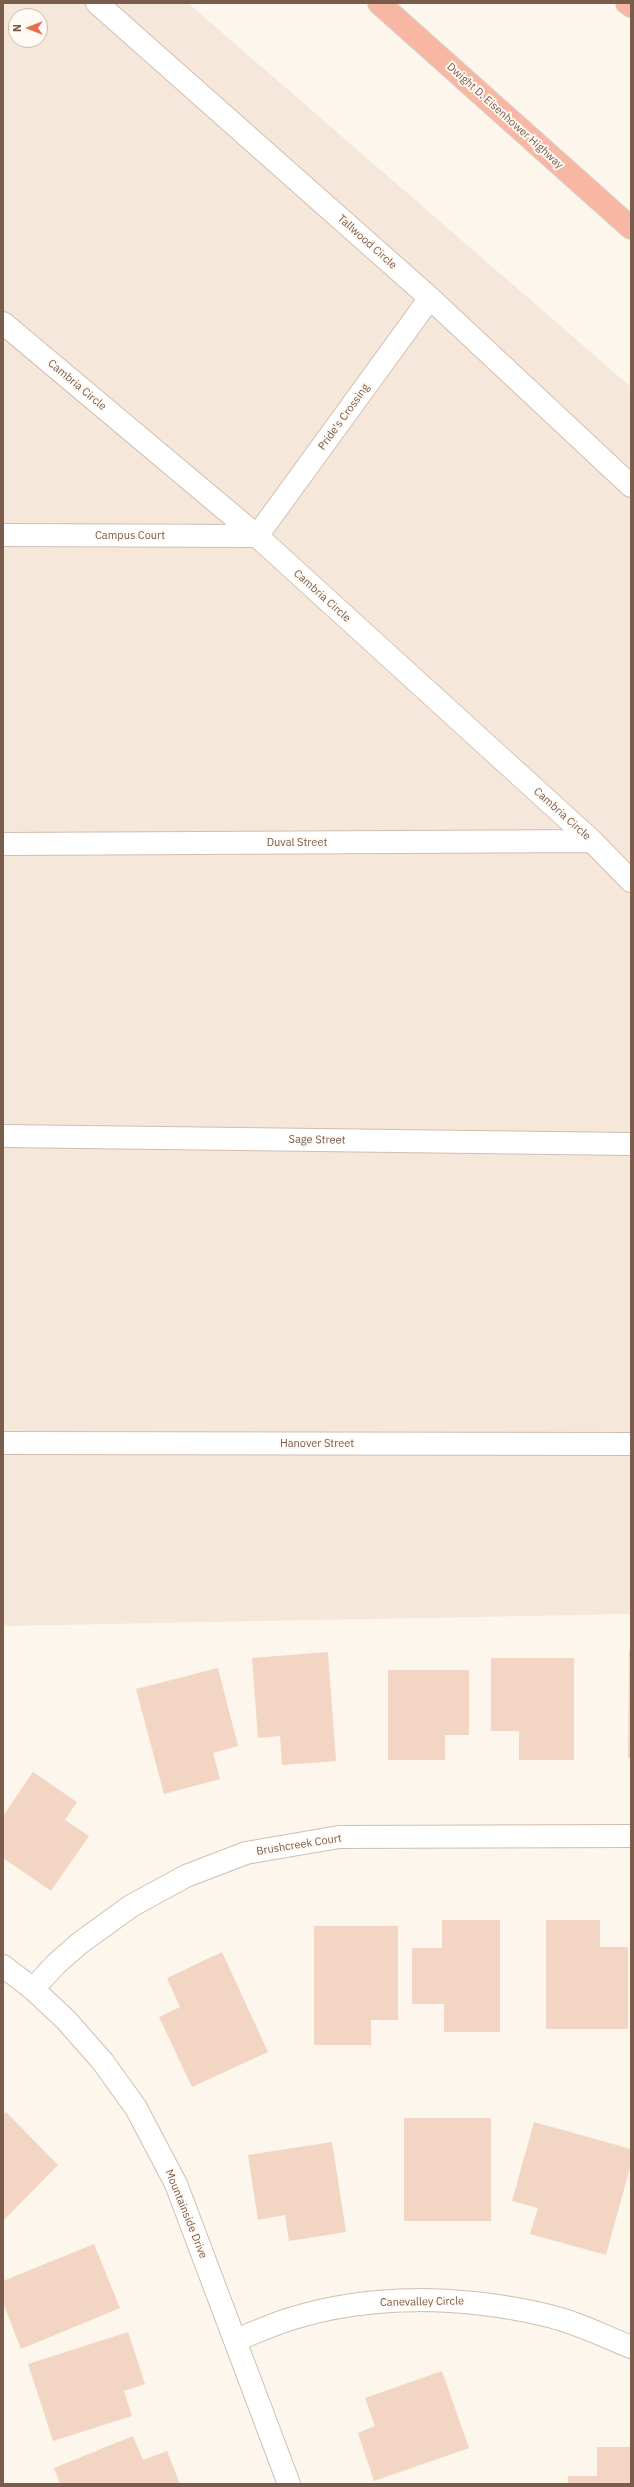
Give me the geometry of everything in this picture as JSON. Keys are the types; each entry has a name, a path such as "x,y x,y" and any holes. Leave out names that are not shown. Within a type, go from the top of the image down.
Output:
{"highway":[{"name":"Dwight D. Eisenhower Highway","path":"379,3 631,228"},
{"path":"627,3 631,6"}],"street":[{"name":"Tallwood Circle","path":"97,3 430,298 631,486"},
{"name":"Pride's Crossing","path":"257,536 430,298"},
{"name":"Cambria Circle","path":"3,323 257,536 592,841 631,881"},
{"name":"Campus Court","path":"3,535 257,536"},
{"name":"Duval Street","path":"3,844 592,841"},
{"name":"Sage Street","path":"3,1136 631,1144"},
{"name":"Hanover Street","path":"3,1444 631,1444"},
{"name":"Brushcreek Court","path":"33,1989 56,1964 80,1943 131,1906 186,1876 246,1853 339,1837 631,1836"},
{"name":"Mountainside Drive","path":"3,1966 33,1989 66,2020 103,2062 136,2108 176,2184 289,2484"},
{"name":"Canevalley Circle","path":"236,2340 290,2319 354,2305 451,2300 483,2303 547,2315 631,2347"}],"shaded area":[{"path":"3,3 188,3 631,387 631,1614 3,1626"}],"building":[{"path":"629,1650 631,1650 631,1758 628,1758"},
{"path":"328,1652 336,1761 282,1765 280,1736 258,1738 252,1658"},
{"path":"491,1658 574,1658 574,1760 519,1760 519,1731 491,1731"},
{"path":"218,1668 238,1746 213,1753 220,1779 164,1794 136,1689"},
{"path":"388,1670 469,1670 469,1735 445,1735 445,1760 388,1760"},
{"path":"33,1772 77,1802 65,1820 89,1836 51,1891 3,1858 3,1816"},
{"path":"442,1920 500,1920 500,2032 444,2032 444,2004 412,2004 412,1948 442,1948"},
{"path":"546,1920 600,1920 600,1947 628,1947 628,2029 546,2029"},
{"path":"314,1926 398,1926 398,2020 371,2020 371,2045 314,2045"},
{"path":"222,1952 268,2052 192,2087 159,2017 180,2007 167,1978"},
{"path":"6,2112 58,2165 3,2221 3,2115"},
{"path":"404,2118 491,2118 491,2221 404,2221"},
{"path":"534,2122 631,2149 631,2164 606,2255 530,2234 538,2208 512,2201"},
{"path":"332,2142 346,2232 289,2241 285,2215 258,2220 248,2155"},
{"path":"94,2244 120,2308 21,2349 3,2303 3,2281"},
{"path":"128,2332 145,2384 124,2391 132,2416 53,2441 28,2364"},
{"path":"442,2371 469,2448 374,2481 358,2433 375,2426 365,2398"},
{"path":"133,2436 143,2460 167,2451 180,2484 60,2484 54,2468"},
{"path":"597,2447 631,2447 631,2484 568,2484 568,2476 597,2476"}]}
